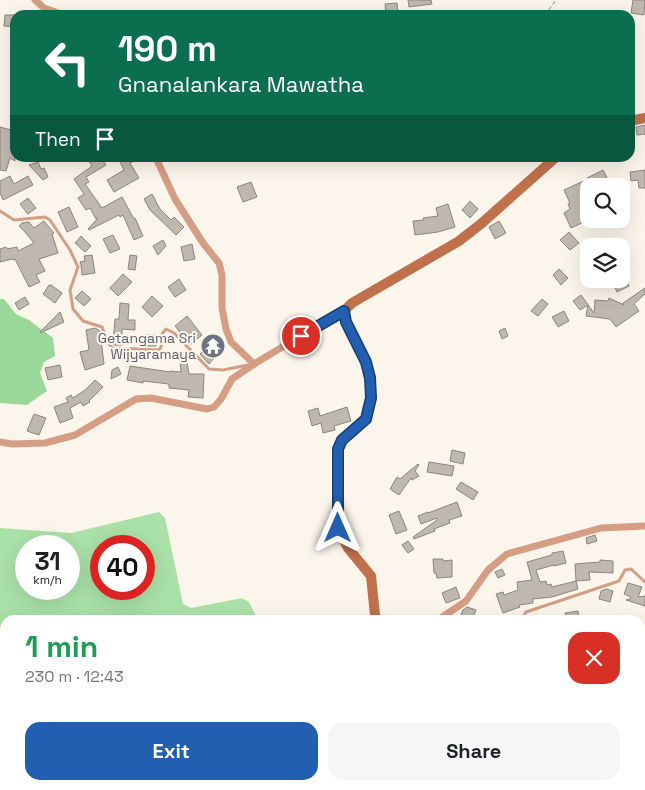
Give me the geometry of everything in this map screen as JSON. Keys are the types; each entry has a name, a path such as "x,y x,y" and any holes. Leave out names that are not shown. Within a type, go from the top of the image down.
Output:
{"street":[{"path":"35,0 44,8 50,10"},
{"path":"158,162 175,199 203,244 219,263 222,275 222,308 226,329 232,342 254,364"},
{"path":"0,442 12,444 45,443 75,435 136,399 151,398 207,409 214,407 221,399 232,379 344,311 352,303 459,240 482,223 551,162"},
{"path":"344,311 346,322 366,362 370,378 371,398 366,419 342,440 338,449 338,528 348,548 371,576 375,615"},
{"path":"445,615 466,600 488,570 507,554 602,528 645,526"}],"lane":[{"path":"0,211 14,220 45,217 50,220 70,250 78,267 70,290 73,309 83,321 102,327 108,343 113,348 159,350 162,334 166,329 174,332 209,369 223,370 254,364"},
{"path":"524,615 526,612 620,582 625,570 631,569 645,582"}],"green space":[{"path":"0,299 4,299 16,314 29,320 53,338 55,356 44,362 40,373 47,391 27,405 0,403"},
{"path":"159,512 165,518 183,604 191,608 242,598 249,602 256,615 0,615 0,528 71,533"}],"building":[{"path":"408,0 431,0 432,4 409,7"},
{"path":"633,0 645,0 644,15 635,14 635,10 631,10"},
{"path":"397,3 398,10 386,10 385,4"},
{"path":"5,15 10,15 10,27 4,26"},
{"path":"645,125 645,134 637,135 636,127"},
{"path":"0,127 10,130 10,158 6,171 0,170"},
{"path":"38,162 41,169 44,168 48,177 43,180 29,165"},
{"path":"90,162 104,162 106,165 86,177 89,182 85,184 102,208 122,197 143,236 134,240 123,215 88,229 98,218 96,219 90,208 86,210 78,198 84,194 74,179 92,166"},
{"path":"120,162 132,162 130,163 139,178 114,192 107,180 124,170"},
{"path":"603,170 607,178 587,178"},
{"path":"645,170 645,188 639,188 638,180 631,181 630,172"},
{"path":"10,176 14,184 28,176 33,185 3,200 0,193 0,181"},
{"path":"251,182 257,197 243,202 237,187"},
{"path":"580,183 580,224 571,228 564,213 570,209 568,204 570,203 564,190"},
{"path":"152,194 160,209 171,220 174,217 184,227 176,235 150,210 144,199"},
{"path":"28,198 36,208 28,214 20,204"},
{"path":"470,201 478,209 470,218 462,210"},
{"path":"448,204 455,227 438,232 415,235 413,221 438,216 436,208"},
{"path":"69,207 78,227 67,232 58,212"},
{"path":"44,221 54,233 52,234 58,253 39,259 45,271 36,275 40,282 29,287 15,259 0,262 0,249 17,247 18,251 34,243 19,226 22,223 29,222 34,228"},
{"path":"499,221 506,233 495,239 489,227"},
{"path":"569,232 579,243 570,250 560,240"},
{"path":"113,235 120,249 110,253 103,239"},
{"path":"81,236 91,246 85,252 75,243"},
{"path":"163,240 166,246 158,255 153,246"},
{"path":"192,244 195,259 184,261 181,247"},
{"path":"92,255 95,273 82,275 80,262 85,261 84,256"},
{"path":"130,255 137,256 135,270 128,269"},
{"path":"559,269 568,278 561,285 553,275"},
{"path":"123,274 132,282 118,296 110,288"},
{"path":"179,279 186,290 175,297 168,287"},
{"path":"49,285 62,293 55,303 43,294"},
{"path":"615,288 625,288 617,292"},
{"path":"645,288 645,294 634,304 639,311 616,327 610,319 586,316 588,305 580,310 573,301 581,295 594,313 595,300 608,301 609,298 624,305 623,303"},
{"path":"82,291 91,299 84,306 75,298"},
{"path":"152,296 163,306 152,317 142,307"},
{"path":"25,297 29,304 19,310 15,303"},
{"path":"542,299 548,304 538,316 531,311"},
{"path":"120,303 129,304 128,320 135,320 135,330 122,329 122,345 114,345 115,319 119,319"},
{"path":"564,311 569,321 558,327 552,317"},
{"path":"60,312 64,322 40,333 40,332"},
{"path":"187,316 202,335 190,345 175,326"},
{"path":"95,328 100,331 104,364 85,370 80,352 89,350 86,330"},
{"path":"505,328 508,336 502,339 499,331"},
{"path":"143,335 155,335 156,346 144,346"},
{"path":"205,349 214,358 209,364 200,354"},
{"path":"187,362 189,374 204,374 203,398 188,397 189,390 169,388 169,384 127,380 130,366 181,372 180,363"},
{"path":"60,365 62,377 48,380 45,368"},
{"path":"118,367 121,374 111,379 112,370"},
{"path":"95,380 103,387 90,402 83,406 81,402 70,408 73,418 60,423 54,407 68,402 66,398 71,395 73,398"},
{"path":"347,407 351,421 334,426 335,430 323,433 321,423 312,426 308,411 318,408 320,416"},
{"path":"34,414 46,418 39,435 27,431"},
{"path":"452,450 465,453 463,464 450,461"},
{"path":"429,462 454,466 452,476 427,472"},
{"path":"418,464 415,471 419,476 412,480 411,478 399,495 390,489 397,477 400,479"},
{"path":"461,482 478,492 473,500 456,489"},
{"path":"457,502 462,516 449,520 450,523 414,539 413,537 437,520 437,518 421,524 418,516"},
{"path":"399,511 407,530 396,534 389,515"},
{"path":"595,535 597,541 587,544 586,538"},
{"path":"408,541 414,549 408,553 402,545"},
{"path":"563,551 566,563 536,570 540,582 546,581 547,585 551,584 552,587 576,581 578,589 552,597 533,599 533,603 519,605 520,607 503,613 496,594 503,592 504,595 518,590 517,582 532,580 527,562"},
{"path":"433,559 452,560 452,577 437,578 436,573 434,573"},
{"path":"600,560 613,561 613,573 589,572 590,580 576,581 575,564 600,562"},
{"path":"502,569 505,575 498,578 495,572"},
{"path":"628,583 642,587 638,597 645,596 645,606 626,600 631,597 624,594"},
{"path":"456,587 460,598 446,603 442,593"},
{"path":"606,589 613,591 610,602 599,599 601,591"},
{"path":"467,607 476,610 474,615 461,615"},
{"path":"578,611 578,615 565,615 565,613"}],"place":[{"name":"Getangama Sri Wijyaramaya","path":"213,346"}],"route":[{"path":"301,336 344,311 346,322 366,362 370,378 371,398 366,419 342,440 338,449 338,528"}]}
